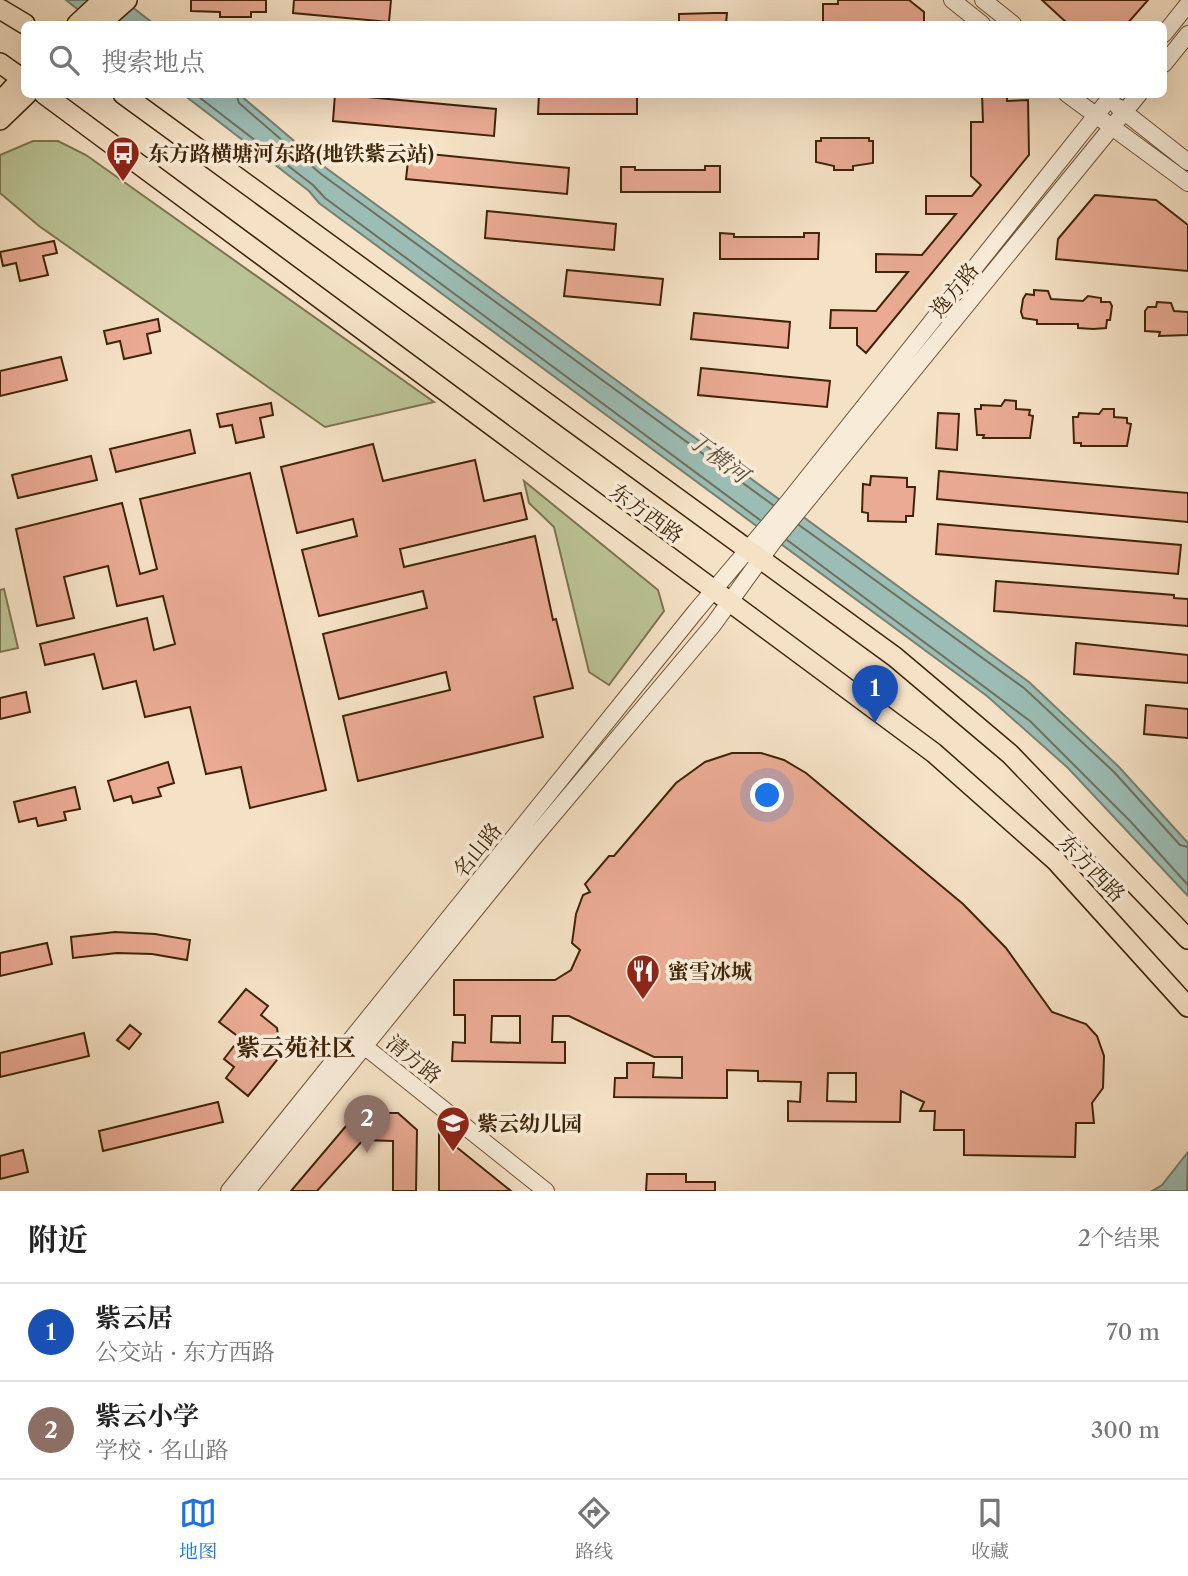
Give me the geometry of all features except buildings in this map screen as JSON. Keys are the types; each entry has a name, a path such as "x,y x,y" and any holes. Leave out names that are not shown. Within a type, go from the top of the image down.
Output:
{"main road":[{"path":"88,21 103,0"},
{"path":"89,21 127,0"},
{"path":"0,9 21,22"},
{"path":"0,63 21,80"},
{"path":"0,102 21,85"},
{"path":"0,120 21,88"},
{"name":"东方西路","path":"49,98 934,753 1065,870 1188,1007"},
{"name":"东方西路","path":"129,98 759,547 1010,754 1188,939"}],"street":[{"path":"952,0 978,21"},
{"path":"983,0 1009,21"},
{"path":"1167,30 1188,4"},
{"path":"1167,61 1188,34"},
{"path":"1072,98 1094,117 1188,183"},
{"name":"逸方路","path":"794,506 1107,98"},
{"path":"1110,98 1188,162"},
{"name":"逸方路","path":"794,506 1136,98"},
{"name":"名山路","path":"247,1191 360,1043 794,506"},
{"name":"名山路","path":"229,1191 360,1043"},
{"name":"清方路","path":"360,1043 546,1191"}],"green space":[{"path":"33,141 58,141 86,155 434,402 325,427 39,226 0,193 0,155"},
{"path":"524,481 658,590 664,611 609,685 589,672 554,527 529,503"},
{"path":"4,589 18,648 0,652 0,590"}],"water":[{"path":"66,0 123,0 150,21 92,21"},
{"name":"丁横河","path":"188,98 244,98 326,168 1029,682 1119,767 1188,843 1188,896 1068,768 987,696 319,203 309,191"},
{"path":"1188,1152 1187,1191 1152,1191 1162,1185"}],"place":[{"name":"东方路横塘河东路(地铁紫云站)","path":"123,183"},
{"name":"紫云居","path":"875,723"},
{"name":"蜜雪冰城","path":"643,1001"},
{"name":"紫云小学","path":"367,1153"},
{"name":"紫云幼儿园","path":"453,1153"}],"district":[{"name":"紫云苑社区","path":"296,1047"}]}
